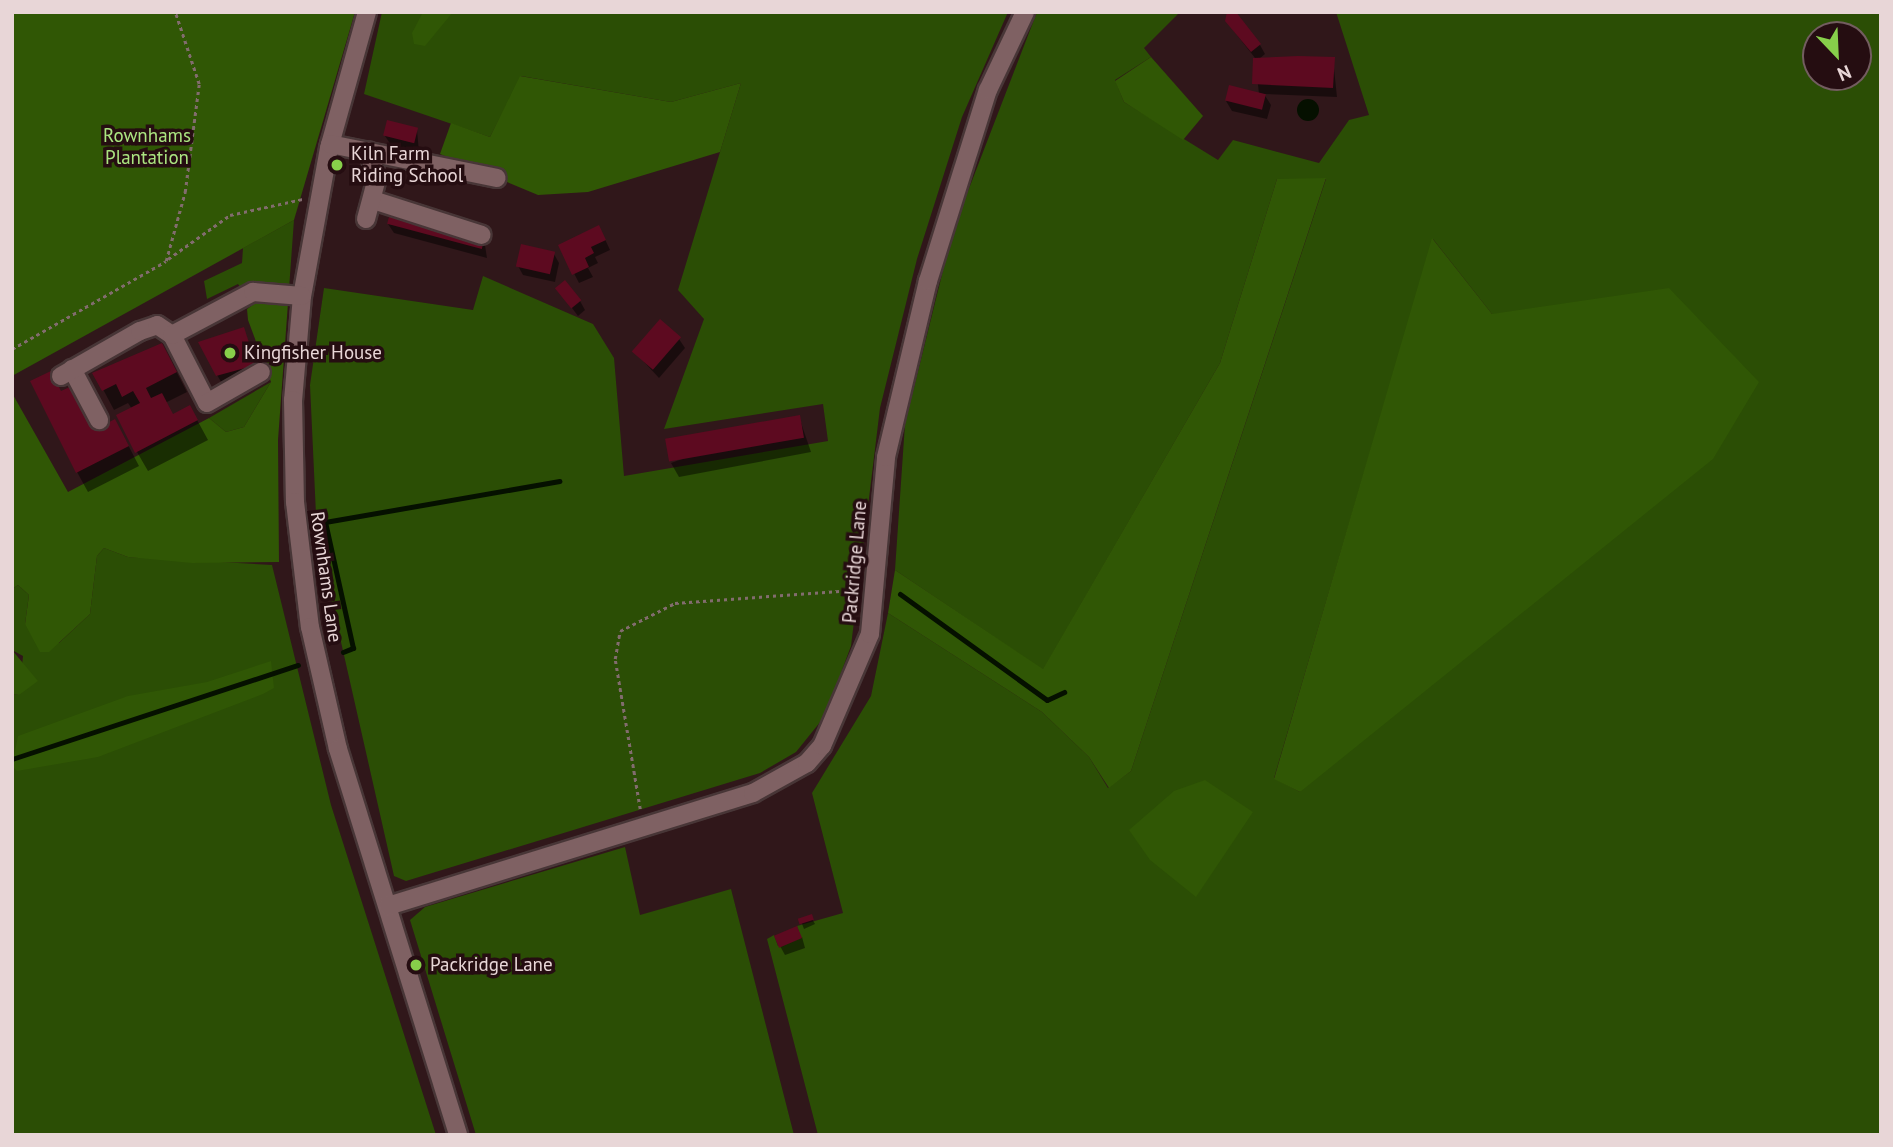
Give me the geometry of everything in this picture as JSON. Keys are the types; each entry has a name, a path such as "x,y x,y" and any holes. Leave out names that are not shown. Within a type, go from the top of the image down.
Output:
{"street":[{"name":"Rownhams Lane","path":"367,12 330,144 302,296 293,432 303,582 338,750 458,1135"},
{"name":"Packridge Lane","path":"388,906 783,779 807,763 836,718 870,634 886,457 928,281 988,90 1025,12"},
{"path":"330,144 497,177"},
{"path":"366,219 377,178 368,151"},
{"path":"373,200 482,234"},
{"path":"172,335 253,292 302,296"},
{"path":"99,421 67,373 157,325 172,335 208,403 261,372"}],"path":[{"path":"166,261 185,192 199,85 175,12"},
{"path":"12,349 166,261 230,215 310,198 307,210"},
{"path":"645,825 618,684 620,631 675,603 840,591"}],"green space":[{"name":"Rownhams Plantation","path":"12,12 355,12 294,220 12,376"},
{"path":"382,12 1008,12 962,117 917,259 880,408 851,646 825,716 796,752 760,773 406,881 394,876 317,536 310,385 324,288 473,310 483,276 593,324 614,358 624,476 828,441 823,404 664,429 704,319 678,290 741,83 671,102 521,76 490,137 364,94"},
{"path":"423,12 453,12 425,46 414,44 412,33"},
{"path":"1037,12 1180,12 1144,48 1151,57 1115,80 1124,102 1218,160 1233,140 1319,163 1349,120 1369,115 1336,12 1881,12 1881,1135 818,1135 767,939 774,935 778,946 801,938 797,926 843,913 812,793 871,696 888,613 1042,712 1089,757 1108,788 1131,771 1326,179 1277,179 1220,363 1043,670 895,570 905,424 953,230","holes":["1433,239 1492,314 1300,792 1274,778"]},
{"path":"1151,57 1203,116 1183,140 1124,102 1115,81"},
{"path":"520,76 671,102 741,83 720,152 588,192 538,195 440,154 451,123 490,137"},
{"path":"1326,178 1131,771 1109,788 1089,757 1042,712 888,613 895,570 1043,669 1220,363 1277,179"},
{"path":"294,220 289,289 243,291 238,284 207,299 204,281 242,263 243,248"},
{"path":"1432,238 1492,314 1669,288 1759,382 1713,459 1300,792 1274,779"},
{"path":"261,299 288,303 278,440 279,562 192,563 128,557 104,548 97,556 90,614 49,652 40,652 25,624 29,595 18,585 12,589 12,393 68,492 209,418 226,432 244,427 271,382 248,320 247,309"},
{"path":"271,382 244,427 226,432 209,418"},
{"path":"104,548 128,557 272,565 331,805 436,1135 12,1135 12,694 19,695 23,656 12,650 12,589 18,585 29,595 25,624 59,643 90,614 97,556"},
{"path":"12,650 38,681 19,695 12,694"},
{"path":"271,661 274,688 263,694 98,757 17,771 12,766 18,736 128,696 207,682"},
{"path":"1205,780 1253,812 1196,897 1150,860 1129,830 1174,791"},
{"path":"625,847 640,915 731,889 794,1135 476,1135 410,920 425,907"}],"shaded area":[{"path":"1308,99 1318,106 1319,110 1312,120 1308,121 1298,114 1297,110 1304,100"}],"building":[{"path":"1227,12 1236,12 1261,44 1251,52 1225,21"},
{"path":"1335,57 1333,88 1252,84 1253,58"},
{"path":"1229,85 1266,94 1262,110 1225,101"},
{"path":"387,120 418,128 414,143 383,136"},
{"path":"390,213 485,238 482,249 387,224"},
{"path":"599,225 606,240 591,247 594,253 585,258 589,267 572,275 558,245"},
{"path":"521,244 555,252 550,274 516,266"},
{"path":"565,280 581,300 571,308 555,288"},
{"path":"660,319 681,337 653,370 632,351"},
{"name":"Kingfisher House","path":"244,327 256,365 216,376 198,342"},
{"path":"162,343 177,372 146,388 151,398 162,393 173,414 190,405 198,420 135,453 116,415 140,403 133,391 122,397 116,384 102,391 92,373"},
{"path":"51,371 61,391 74,385 96,429 115,419 129,446 76,473 30,381"},
{"path":"800,415 804,438 669,461 665,439"},
{"path":"812,914 814,920 800,924 798,919"},
{"path":"797,926 802,938 779,948 774,936"}],"waterway":[{"path":"343,652 353,648 325,522 559,481"},
{"path":"900,594 1047,700 1064,692"},
{"path":"12,759 298,665"}],"place":[{"name":"Kiln Farm Riding School","path":"337,165"},
{"name":"Kingfisher House","path":"230,353"},
{"name":"Packridge Lane","path":"416,965"}]}
